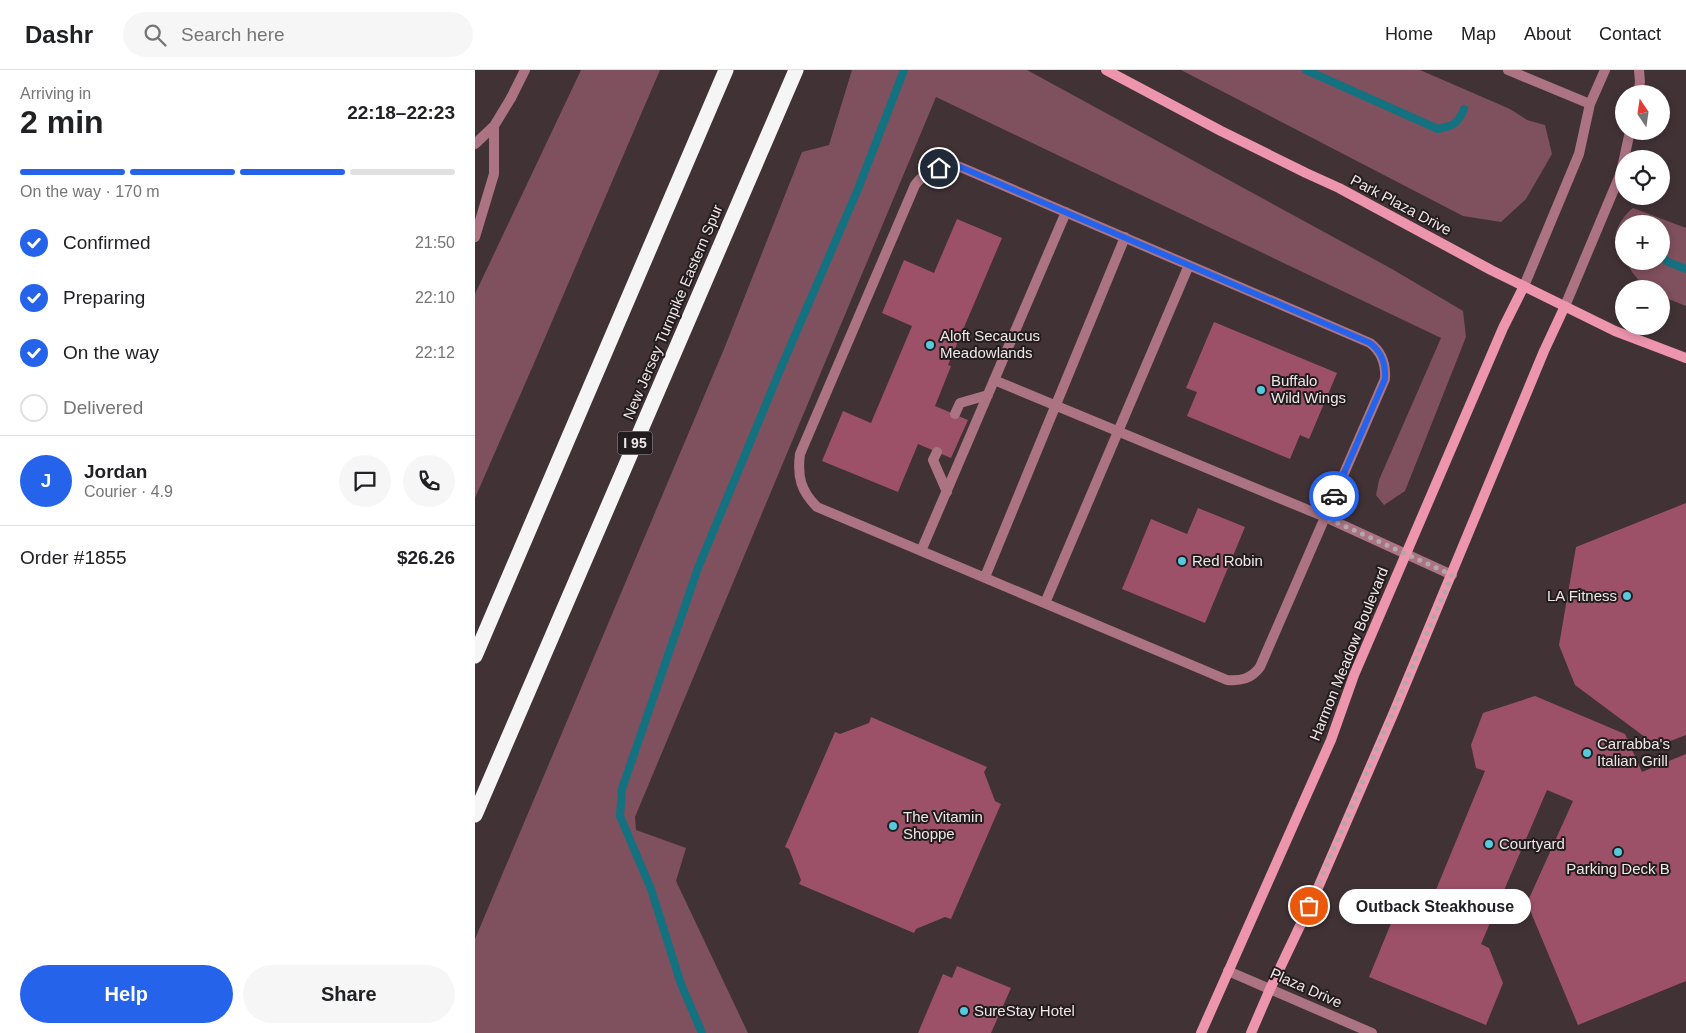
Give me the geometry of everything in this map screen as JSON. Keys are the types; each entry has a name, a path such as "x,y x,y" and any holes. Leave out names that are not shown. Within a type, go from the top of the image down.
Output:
{"highway":[{"path":"475,656 725,70"},
{"name":"New Jersey Turnpike Eastern Spur","path":"475,815 796,70"},
{"path":"475,635 498,602"}],"street":[{"path":"475,144 494,126 525,70"},
{"name":"Park Plaza Drive","path":"1106,70 1306,174 1339,188 1491,270 1615,331 1686,358"},
{"path":"1507,70 1589,104"},
{"path":"1524,286 1579,154 1589,104 1605,70"},
{"path":"1639,70 1640,85"},
{"path":"475,238 494,174 494,126"},
{"path":"949,166 958,166 1066,212 1370,343 1380,354 1386,370 1385,379 1260,667 1255,674 1247,678 1237,681 1227,680 817,507 805,494 800,475 801,454 911,194 921,177 929,172 949,166"},
{"path":"1251,1033 1270,988 1317,890 1615,187"},
{"path":"921,551 1066,212"},
{"path":"985,578 1125,238"},
{"path":"1045,603 1189,265"},
{"name":"Harmon Meadow Boulevard","path":"1201,1033 1331,740 1354,675 1499,337 1524,286"},
{"path":"994,380 1325,517 1452,575"},
{"path":"955,414 960,403 988,395"},
{"path":"937,452 933,460 947,492"},
{"name":"Plaza Drive","path":"1228,971 1366,1032"}],"shaded area":[{"path":"581,70 660,70 475,498 475,294"},
{"path":"852,70 1027,70 1392,269 1463,311 1466,337 1405,491 1384,505 1376,495 1379,480 1441,338 936,97 635,817 636,830 686,848 676,881 748,1033 475,1033 475,939 724,349 802,152 829,145"},
{"path":"1181,70 1420,70 1510,109 1527,120 1545,125 1552,154 1526,199 1501,222 1463,216"},
{"path":"1633,208 1652,215 1626,215"},
{"path":"1670,222 1686,228 1686,306 1670,300 1670,280 1639,280 1631,270 1670,270"}],"building":[{"name":"Aloft Secaucus Meadowlands","path":"957,219 1002,238 948,365 951,366 935,406 968,420 951,458 918,444 898,492 822,461 843,411 871,423 912,326 882,313 904,260 934,273"},
{"name":"Buffalo Wild Wings","path":"1214,322 1337,373 1309,439 1300,435 1290,459 1187,416 1197,392 1186,388"},
{"name":"LA Fitness","path":"1686,503 1686,735 1657,746 1575,685 1559,645 1576,547"},
{"name":"Red Robin","path":"1198,508 1245,527 1205,623 1122,589 1151,519 1187,534"},
{"path":"1535,696 1625,734 1642,772 1686,754 1686,981 1578,1025 1527,903 1573,801 1547,790 1481,944 1489,948 1503,983 1486,1025 1369,977 1399,904 1421,893 1433,897 1485,771 1476,768 1471,745 1483,713"},
{"name":"The Vitamin Shoppe","path":"871,717 987,767 984,772 995,801 1001,804 951,919 945,917 916,929 914,933 799,884 801,880 789,849 785,847 835,732 840,734 869,723"},
{"name":"SureStay Hotel","path":"957,966 1011,988 991,1033 918,1033 943,974 952,978"}],"waterway":[{"path":"702,1033 681,984 651,889 620,816 622,789 698,568 858,189 904,70"},
{"path":"1306,70 1438,129 1455,123 1460,118 1464,109"},
{"path":"1670,263 1686,269"}],"way so far":[{"path":"1309,906 1452,575 1325,517 1334,496"}],"place":[{"name":"Aloft Secaucus Meadowlands","path":"930,345"},
{"name":"Buffalo Wild Wings","path":"1261,390"},
{"name":"Red Robin","path":"1182,561"},
{"name":"LA Fitness","path":"1627,596"},
{"name":"Carrabba's Italian Grill","path":"1587,753"},
{"name":"The Vitamin Shoppe","path":"893,826"},
{"name":"Courtyard","path":"1489,844"},
{"name":"Parking Deck B","path":"1618,852"},
{"name":"Outback Steakhouse","path":"1309,906"},
{"name":"SureStay Hotel","path":"964,1011"}],"route":[{"path":"939,168 958,166 1376,347 1384,362 1386,370 1385,379 1334,496"}]}
